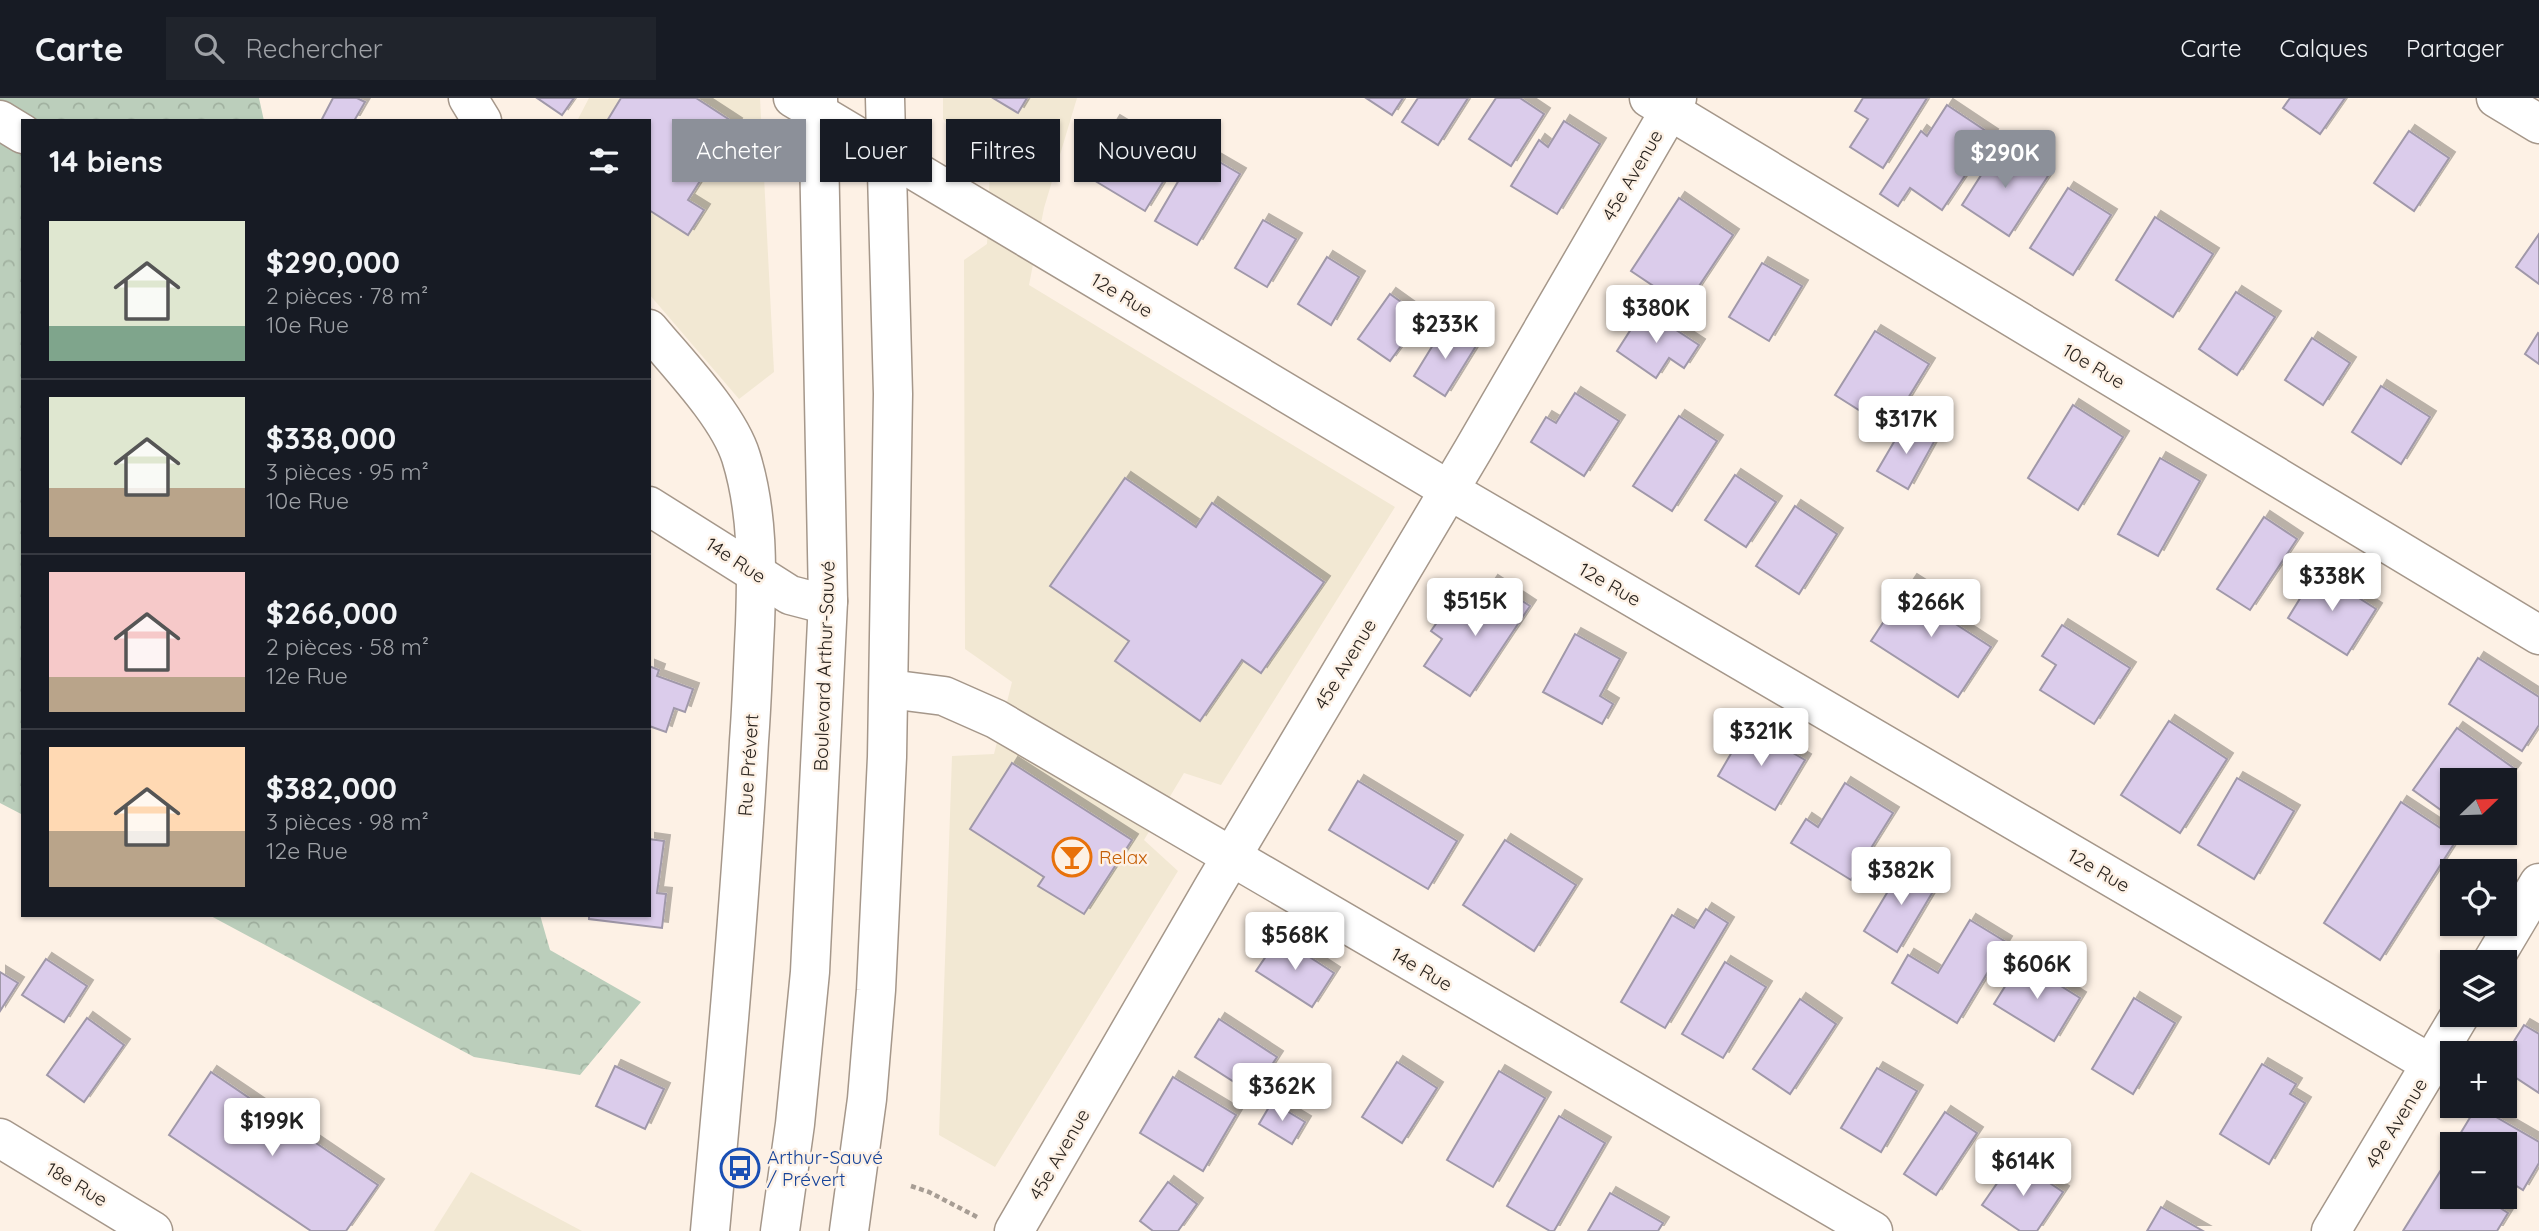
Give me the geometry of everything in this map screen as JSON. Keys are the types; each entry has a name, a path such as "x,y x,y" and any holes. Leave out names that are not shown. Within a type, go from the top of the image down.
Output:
{"street":[{"path":"468,98 481,119"},
{"path":"884,98 885,119"},
{"path":"2496,98 2539,124"},
{"name":"45e Avenue","path":"998,1225 1231,858 1449,490 1665,102"},
{"name":"10e Rue","path":"1665,102 2539,635"},
{"name":"12e Rue","path":"810,103 834,119"},
{"name":"Boulevard Arthur-Sauvé","path":"780,1231 791,1162 809,986 828,601 810,103"},
{"path":"0,120 21,133"},
{"name":"12e Rue","path":"932,181 1449,490 2431,1064"},
{"path":"849,1231 862,1143 876,990 889,689 893,394 887,182"},
{"name":"Rue Prévert","path":"651,331 730,431 736,444 752,506 757,573 743,837 710,1231"},
{"name":"14e Rue","path":"651,507 790,595 828,601"},
{"name":"14e Rue","path":"889,689 944,696 996,719 1873,1231"},
{"path":"2498,950 2539,883"},
{"name":"49e Avenue","path":"2331,1231 2453,1027"},
{"name":"18e Rue","path":"0,1138 153,1231"}],"path":[{"path":"911,1186 998,1225"}],"shaded area":[{"path":"589,98 760,98 761,119 672,119 672,182 764,182 774,372 739,399 651,296 651,119 578,119"},
{"path":"943,98 1077,98 1060,155 1060,119 946,119 946,122 943,119"},
{"path":"989,182 1052,182 1029,285 1395,507 1221,785 1184,773 1144,840 1178,871 995,1167 939,1135 952,756 994,754 1012,682 965,649 964,260 987,244"},
{"path":"471,1172 582,1231 434,1231"}],"green space":[{"path":"0,98 259,98 264,119 21,119 21,814 0,803"},
{"path":"213,917 541,917 550,950 641,1002 580,1075 474,1057"}],"building":[{"path":"333,98 357,98 365,102 355,119 322,119"},
{"path":"537,98 574,98 562,115"},
{"path":"621,98 696,98 728,119 672,119 672,182 699,182 688,200 704,210 688,235 651,211 651,119 608,119"},
{"path":"993,98 1027,98 1018,113"},
{"path":"1366,98 1403,98 1392,115"},
{"path":"1418,98 1468,98 1438,145 1402,122"},
{"path":"1496,98 1520,98 1544,114 1511,166 1469,139"},
{"path":"1863,98 1927,98 1883,168 1850,147 1868,119 1855,111"},
{"path":"2290,98 2345,98 2320,134 2283,108"},
{"path":"1947,105 1992,135 1942,210 1910,188 1898,206 1880,194 1921,131 1927,136"},
{"path":"1564,121 1600,144 1557,214 1511,186 1539,140 1548,147"},
{"path":"2409,131 2449,158 2414,211 2374,183"},
{"path":"2001,144 2048,176 2009,236 1962,205"},
{"path":"1221,163 1240,174 1197,245 1155,221 1178,182 1221,182"},
{"path":"1097,182 1163,182 1145,211"},
{"path":"2068,188 2111,215 2073,275 2030,248"},
{"path":"1679,198 1733,235 1685,307 1631,271"},
{"path":"2155,217 2213,254 2173,317 2116,280"},
{"path":"1263,220 1296,239 1267,287 1235,268"},
{"path":"2539,234 2539,284 2516,267"},
{"path":"1327,257 1359,277 1331,325 1298,304"},
{"path":"1762,263 1802,286 1769,341 1729,317"},
{"path":"2236,292 2275,317 2237,375 2199,349"},
{"path":"1390,294 1422,317 1390,361 1358,339"},
{"path":"1644,309 1699,345 1684,368 1669,358 1656,378 1617,351"},
{"path":"1444,327 1476,346 1445,396 1414,376"},
{"path":"1875,331 1929,364 1889,429 1835,395"},
{"path":"2539,334 2539,364 2525,354"},
{"path":"2312,338 2350,363 2323,405 2285,380"},
{"path":"2381,386 2430,417 2401,464 2352,432"},
{"path":"1575,393 1619,421 1584,476 1531,442 1546,417 1556,423"},
{"path":"2073,405 2123,437 2078,510 2028,478"},
{"path":"1679,416 1717,441 1672,511 1633,486"},
{"path":"1905,423 1935,440 1908,489 1877,471"},
{"path":"2160,458 2200,481 2158,556 2118,534"},
{"path":"1735,475 1776,502 1746,547 1705,520"},
{"path":"1125,478 1196,527 1212,503 1324,582 1261,673 1242,660 1200,721 1115,661 1129,641 1050,586"},
{"path":"1795,506 1837,534 1799,594 1756,566"},
{"path":"2264,517 2297,539 2250,610 2217,589"},
{"path":"2317,571 2376,609 2347,655 2288,618"},
{"path":"1911,580 1958,610 1951,621 1991,647 1958,697 1871,641"},
{"path":"1492,581 1530,606 1470,696 1424,666 1442,639 1431,631 1447,608 1465,621"},
{"path":"2062,625 2130,668 2094,724 2040,690 2056,665 2042,656"},
{"path":"1575,634 1620,659 1600,696 1613,704 1602,724 1543,692"},
{"path":"2478,658 2539,697 2539,725 2522,751 2449,704"},
{"path":"651,667 659,670 657,676 693,689 685,712 674,708 666,732 651,727"},
{"path":"2169,721 2227,759 2180,833 2121,795"},
{"path":"1747,726 1805,760 1775,810 1718,776"},
{"path":"2457,728 2514,768 2440,768 2440,809 2413,790"},
{"path":"1012,763 1132,840 1084,914 1038,886 1044,877 970,829"},
{"path":"2237,778 2294,811 2254,879 2198,845"},
{"path":"1358,781 1457,841 1428,889 1329,830"},
{"path":"1845,783 1893,813 1851,880 1791,843 1806,819 1818,827"},
{"path":"2401,802 2440,828 2440,845 2453,845 2444,859 2440,859 2440,866 2380,960 2324,923"},
{"path":"651,839 664,841 657,893 666,894 662,928 589,919 651,917"},
{"path":"1505,840 1576,885 1534,951 1463,905"},
{"path":"1905,863 1938,883 1897,952 1864,931"},
{"path":"1706,909 1728,923 1665,1028 1621,1002 1672,915 1694,928"},
{"path":"1970,920 2006,942 1957,1023 1892,983 1908,955 1938,973"},
{"path":"1279,937 1334,973 1312,1007 1256,971"},
{"path":"46,959 87,986 64,1022 22,995"},
{"path":"2021,961 2080,998 2054,1041 1994,1004"},
{"path":"1725,962 1766,987 1723,1058 1682,1034"},
{"path":"0,972 18,983 0,1011"},
{"path":"2134,998 2175,1023 2133,1094 2092,1069"},
{"path":"1800,999 1836,1024 1790,1094 1753,1069"},
{"path":"87,1018 124,1045 84,1102 47,1075"},
{"path":"1219,1019 1277,1057 1253,1094 1195,1057"},
{"path":"2524,1025 2539,1034 2539,1093 2517,1079 2517,1041 2514,1041"},
{"path":"1397,1062 1437,1088 1402,1143 1362,1117"},
{"path":"2262,1064 2296,1084 2290,1094 2305,1103 2269,1164 2220,1134"},
{"path":"615,1066 664,1089 645,1129 596,1106"},
{"path":"1877,1068 1917,1091 1881,1152 1841,1128"},
{"path":"1499,1071 1545,1098 1493,1187 1447,1160"},
{"path":"211,1072 378,1185 346,1231 311,1231 169,1135"},
{"path":"1173,1077 1236,1115 1203,1171 1140,1133"},
{"path":"1272,1102 1305,1122 1292,1144 1259,1124"},
{"path":"1945,1112 1977,1133 1936,1195 1904,1174"},
{"path":"1559,1116 1605,1143 1554,1231 1550,1231 1507,1206"},
{"path":"2470,1118 2498,1118 2539,1142 2539,1163 2523,1190 2517,1186 2517,1132 2461,1132"},
{"path":"2014,1159 2063,1192 2037,1231 2020,1231 1982,1205"},
{"path":"2440,1172 2440,1209 2502,1209 2508,1213 2497,1231 2403,1231"},
{"path":"1168,1182 1197,1204 1178,1231 1153,1231 1140,1221"},
{"path":"1610,1193 1663,1223 1658,1231 1588,1231"},
{"path":"2161,1207 2203,1231 2147,1231"}],"place":[{"name":"Relax","path":"1072,857"},
{"name":"Arthur-Sauvé / Prévert","path":"740,1168"}]}
